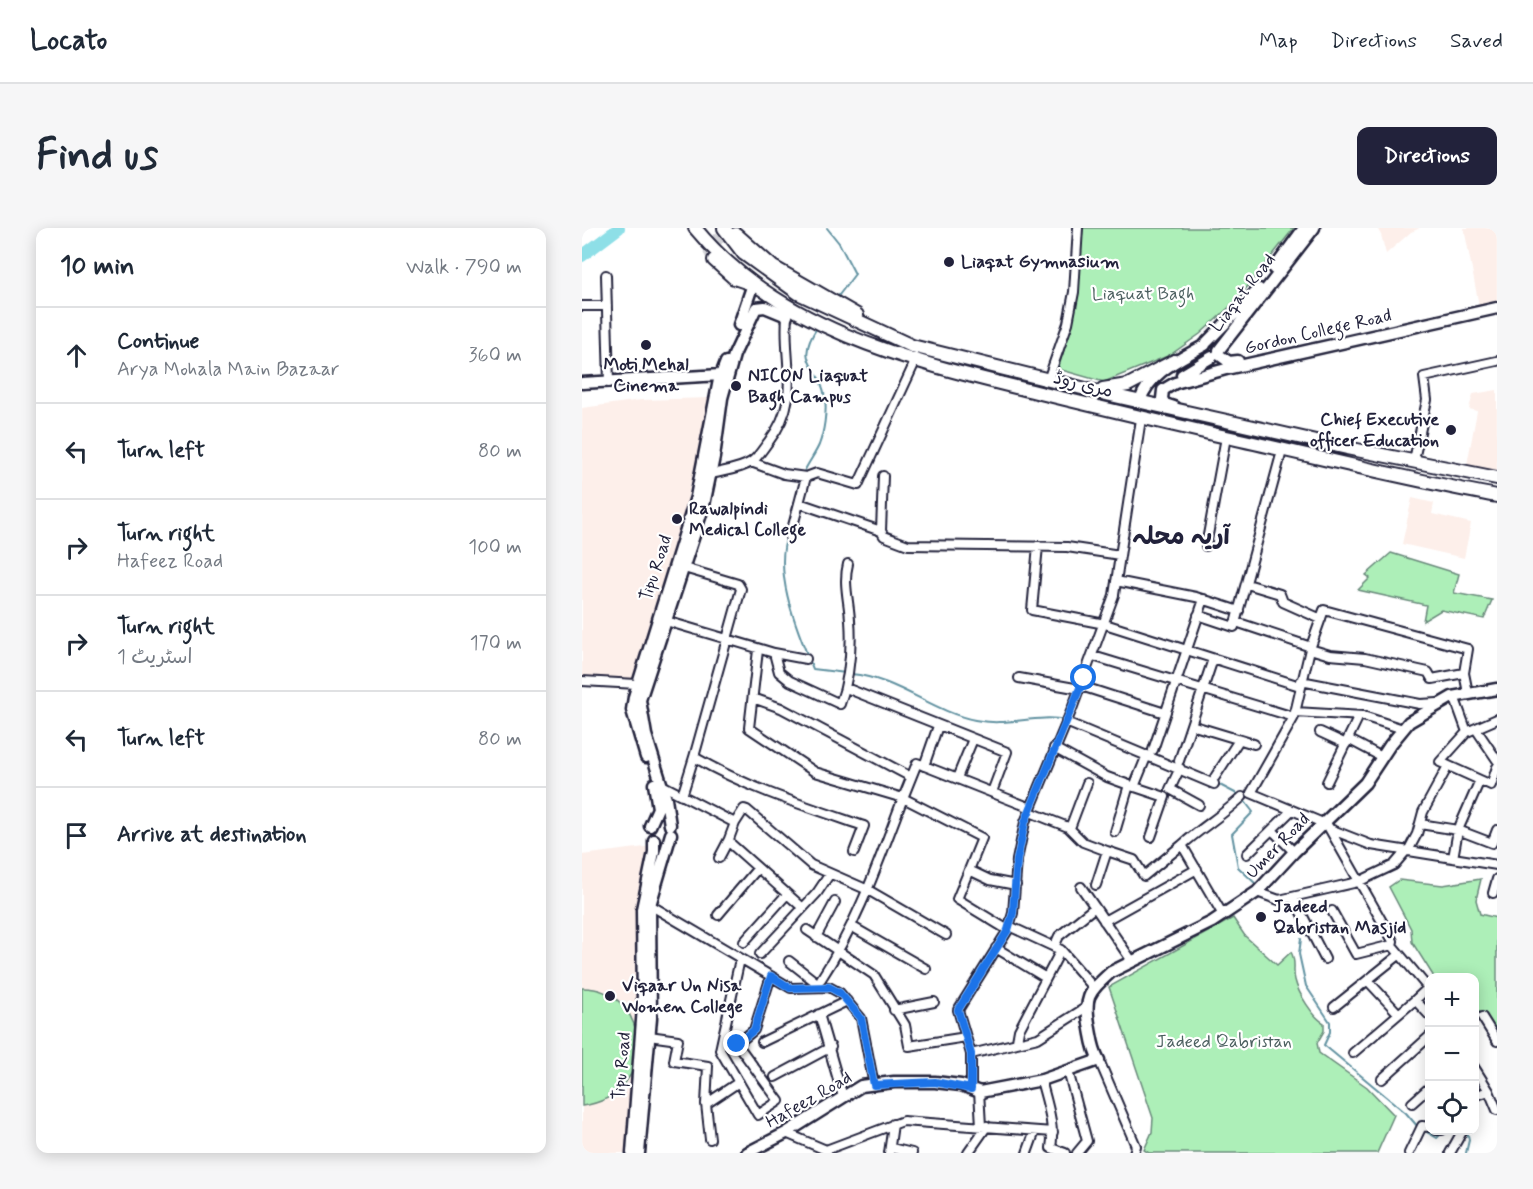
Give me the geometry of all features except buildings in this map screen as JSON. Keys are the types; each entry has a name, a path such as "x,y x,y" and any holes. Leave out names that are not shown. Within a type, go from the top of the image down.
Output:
{"main road":[{"name":"مری روڈ","path":"695,228 753,284 808,321 915,362 1282,451 1497,496"},
{"name":"مری روڈ","path":"724,228 744,254 798,293 822,299 874,329 912,346 1200,415 1497,478"},
{"name":"Liaqat Road","path":"1140,401 1155,377 1174,361 1206,344 1255,295 1304,228"},
{"name":"Liaqat Road","path":"1164,390 1179,376 1204,364 1216,354 1314,228"},
{"path":"736,234 773,267 822,299"},
{"path":"714,260 734,278 753,284"},
{"name":"Tipu Road","path":"650,826 658,808 658,796 632,710 637,684 696,497 721,375 753,284"},
{"name":"Gordon College Road","path":"1216,354 1229,362 1239,361 1497,302"},
{"path":"639,1153 649,1036 650,905 671,830 662,785 646,735 640,700 704,505 722,398 750,316 756,308 765,307 808,321"},
{"name":"Gordon College Road","path":"1164,390 1175,383 1226,369 1497,308"},
{"path":"1206,344 1205,355 1216,354 1217,365 1226,369"},
{"path":"1087,389 1128,385 1174,361"},
{"path":"582,383 721,375"},
{"path":"1164,390 1162,399 1165,404 1200,415"},
{"path":"1475,492 1479,474"},
{"name":"Umer Road","path":"1085,1008 1094,988 1111,972 1223,915 1260,889 1294,852 1326,824 1365,783 1409,722 1454,696 1497,689"},
{"path":"663,819 671,830 662,842 654,840 649,832 650,826 657,820 663,819"},
{"name":"Tipu Road","path":"632,1153 643,1007 642,909 654,852 654,840"},
{"path":"1085,1008 1093,1050 1100,1060"},
{"name":"Hafeez Road","path":"747,1153 786,1133 861,1086 935,1082 975,1090 1041,1080 1100,1060"}],"street":[{"path":"1048,380 1068,323 1074,292 1078,228"},
{"path":"606,275 609,383"},
{"path":"582,306 607,306"},
{"path":"751,462 781,425 788,403 791,374 786,342 787,316"},
{"path":"1414,460 1427,400 1424,377 1497,361"},
{"path":"711,474 751,462 793,475 806,477 817,473 858,485 915,362"},
{"path":"968,1153 984,1126 975,1090 971,1054 958,1010 1009,928 1013,913 1017,860 1030,810 1105,624 1116,581 1142,418"},
{"path":"1206,546 1226,437"},
{"path":"1198,615 1234,627 1282,451"},
{"path":"883,476 881,531 884,536 908,545 1067,547 1120,555"},
{"path":"790,537 806,477"},
{"path":"799,503 881,531"},
{"path":"1038,546 1032,610 1105,624 1186,651 1301,684 1420,704 1440,703"},
{"path":"774,653 779,672 806,689 840,704 850,669 850,620 845,575 848,564"},
{"path":"682,796 740,586 684,568"},
{"path":"1116,581 1204,599 1239,610"},
{"path":"1247,584 1280,594 1283,602 1321,619"},
{"path":"1115,832 1131,786 1150,752 1166,713 1204,599"},
{"path":"1468,693 1464,673 1468,649 1324,610 1310,648 1295,714 1251,793 1371,845 1497,865"},
{"path":"666,621 758,650 806,659"},
{"path":"1236,622 1330,656 1365,658 1411,668 1428,672 1432,679 1464,673"},
{"path":"758,650 749,725 752,730 815,772 903,798 982,838 957,899 1009,928 1058,949 1094,988"},
{"path":"1093,656 1295,714 1359,716 1387,721 1403,729"},
{"path":"1199,805 1170,789 1213,659"},
{"path":"1019,678 1080,687 1166,713"},
{"path":"582,681 637,684"},
{"path":"846,688 882,700 909,715 1007,752 992,792"},
{"path":"1454,696 1467,732"},
{"path":"753,698 781,708 911,777"},
{"path":"1327,782 1359,716"},
{"path":"1497,719 1467,732 1440,762 1491,785 1497,767"},
{"path":"1066,722 1150,752 1214,781 1239,740"},
{"path":"1191,725 1254,744"},
{"path":"924,766 938,726"},
{"path":"1476,729 1497,760"},
{"path":"1320,732 1382,757"},
{"path":"957,778 973,739"},
{"path":"1054,748 1107,777 1165,797 1151,837"},
{"path":"694,757 721,772 792,802 864,826 854,852"},
{"path":"789,961 819,981 838,954 868,890 917,763 992,792 1070,828 1083,842 1134,860 1144,876 1212,820 1225,814 1242,797"},
{"path":"1260,889 1279,900 1358,882 1394,865 1407,851 1423,812 1448,766"},
{"path":"1453,858 1458,830 1480,780"},
{"path":"1070,828 1087,783"},
{"path":"662,785 735,823"},
{"path":"719,858 735,823 744,809 747,810 801,857 829,875 868,890 946,935"},
{"path":"1247,854 1292,810"},
{"path":"1326,824 1393,941 1392,945 1428,988 1353,1053"},
{"path":"1420,824 1458,830 1492,843 1497,830"},
{"path":"1272,830 1294,852"},
{"path":"729,839 803,908"},
{"path":"1182,845 1223,915"},
{"path":"1096,885 1107,851"},
{"path":"718,915 758,868"},
{"path":"1104,921 1197,868"},
{"path":"969,870 990,880 1016,885"},
{"path":"760,954 803,908 829,875"},
{"path":"1492,893 1497,879"},
{"path":"1081,887 1132,961"},
{"path":"744,942 787,894"},
{"path":"1293,897 1325,959"},
{"path":"816,937 835,902"},
{"path":"650,905 740,959 799,989 829,987 861,1018 874,1085"},
{"path":"1017,1041 1019,1030 1058,949 1059,936 1095,907"},
{"path":"1332,911 1356,954 1392,945"},
{"path":"851,926 926,969"},
{"path":"807,930 838,954 874,975 905,1025 909,1046 966,1037"},
{"path":"996,948 1046,978"},
{"path":"1334,1007 1399,955"},
{"path":"740,959 720,1050 758,1115 779,1101 737,1044 754,1030 771,976"},
{"path":"1368,981 1398,1013"},
{"path":"1414,1000 1425,1011"},
{"path":"762,1042 847,1002"},
{"path":"894,1010 934,1002"},
{"path":"971,1054 1017,1041 1038,1038 1085,1008"},
{"path":"819,1014 831,1047 843,1098"},
{"path":"1482,1017 1497,1041"},
{"path":"649,1036 678,1040 674,1061 708,1066 706,1104 710,1139"},
{"path":"1382,1079 1425,1040"},
{"path":"775,1077 831,1047"},
{"path":"1100,1060 1136,1146 1134,1153"},
{"path":"1068,1071 1087,1141 1077,1153"},
{"path":"1479,1075 1497,1110"},
{"path":"1041,1080 1053,1132 1051,1148 1064,1153"},
{"path":"706,1104 739,1082"},
{"path":"1412,1103 1425,1091"},
{"path":"1479,1094 1489,1091"},
{"path":"786,1133 826,1150 903,1121 1053,1132"},
{"path":"893,1124 890,1150 912,1153"},
{"path":"1409,1153 1422,1126 1425,1126"},
{"path":"1028,1153 1035,1131"},
{"path":"1450,1153 1461,1135"}],"shaded area":[{"path":"1377,228 1420,228 1411,232 1386,254"},
{"path":"1464,228 1497,228 1497,307 1480,311"},
{"path":"1497,390 1497,477 1466,470 1477,411 1469,409 1473,394"},
{"path":"709,398 681,530 634,679 582,676 582,408 641,400"},
{"path":"1412,498 1434,503 1432,514 1471,523 1464,558 1402,544"},
{"name":"Viqaar Un Nisa Women College","path":"653,846 640,889 636,932 638,1019 627,1153 582,1153 582,855"}],"green space":[{"name":"Liaquat Bagh","path":"1083,228 1294,228 1236,301 1200,334 1170,355 1104,382 1058,369 1073,321"},
{"path":"1391,553 1459,574 1454,593 1492,600 1484,619 1441,610 1423,621 1426,605 1358,590 1370,578 1366,575"},
{"path":"1481,879 1476,900 1480,914 1497,918 1497,1029 1492,1031 1479,1013 1479,973 1431,973 1412,942 1411,929 1389,887 1399,880 1443,885"},
{"name":"Jadeed Qabristan","path":"1233,918 1245,936 1277,965 1291,952 1299,991 1306,1004 1324,1023 1324,1031 1317,1043 1319,1053 1367,1087 1394,1115 1377,1153 1149,1153 1144,1150 1152,1132 1153,1118 1109,987"},
{"path":"582,988 605,992 622,1004 633,1022 638,1042 635,1064 625,1083 608,1098 582,1106"}],"waterway":[{"path":"582,256 619,228"},
{"path":"827,228 839,243 855,274 836,299"},
{"path":"800,487 805,470 819,445 825,422 825,398 819,378 808,357 811,339 818,326"},
{"path":"788,533 784,549 785,584 794,620 813,669 846,673"},
{"path":"851,674 884,682 944,710 975,720 987,722 1043,718 1066,720"},
{"path":"1075,722 1178,764"},
{"path":"1183,766 1239,795"},
{"path":"1243,799 1253,812 1232,834 1238,867 1258,886"},
{"path":"1301,939 1299,954 1306,986 1330,1022 1330,1032 1324,1045 1406,1113 1418,1127"},
{"path":"1432,1135 1437,1138 1440,1135"},
{"path":"1466,1153 1468,1135"}],"tunnel":[{"path":"714,260 708,249 727,230 735,234"}],"place":[{"name":"Liaqat Gymnasium","path":"949,262"},
{"name":"Moti Mehal Cinema","path":"646,345"},
{"name":"NICON Liaquat Bagh Campus","path":"736,386"},
{"name":"Chief Executive officer Education","path":"1451,430"},
{"name":"Rawalpindi Medical College","path":"677,519"},
{"name":"Jadeed Qabristan Masjid","path":"1261,917"},
{"name":"Viqaar Un Nisa Women College","path":"610,996"}],"district":[{"name":"آریہ محلہ","path":"1181,537"}],"route":[{"path":"737,1044 754,1030 771,976 790,988 829,987 840,993 861,1018 874,1085 894,1082 935,1082 961,1085 971,1089 971,1054 958,1010 1008,930 1013,913 1017,860 1024,839 1025,822 1084,678"}]}
